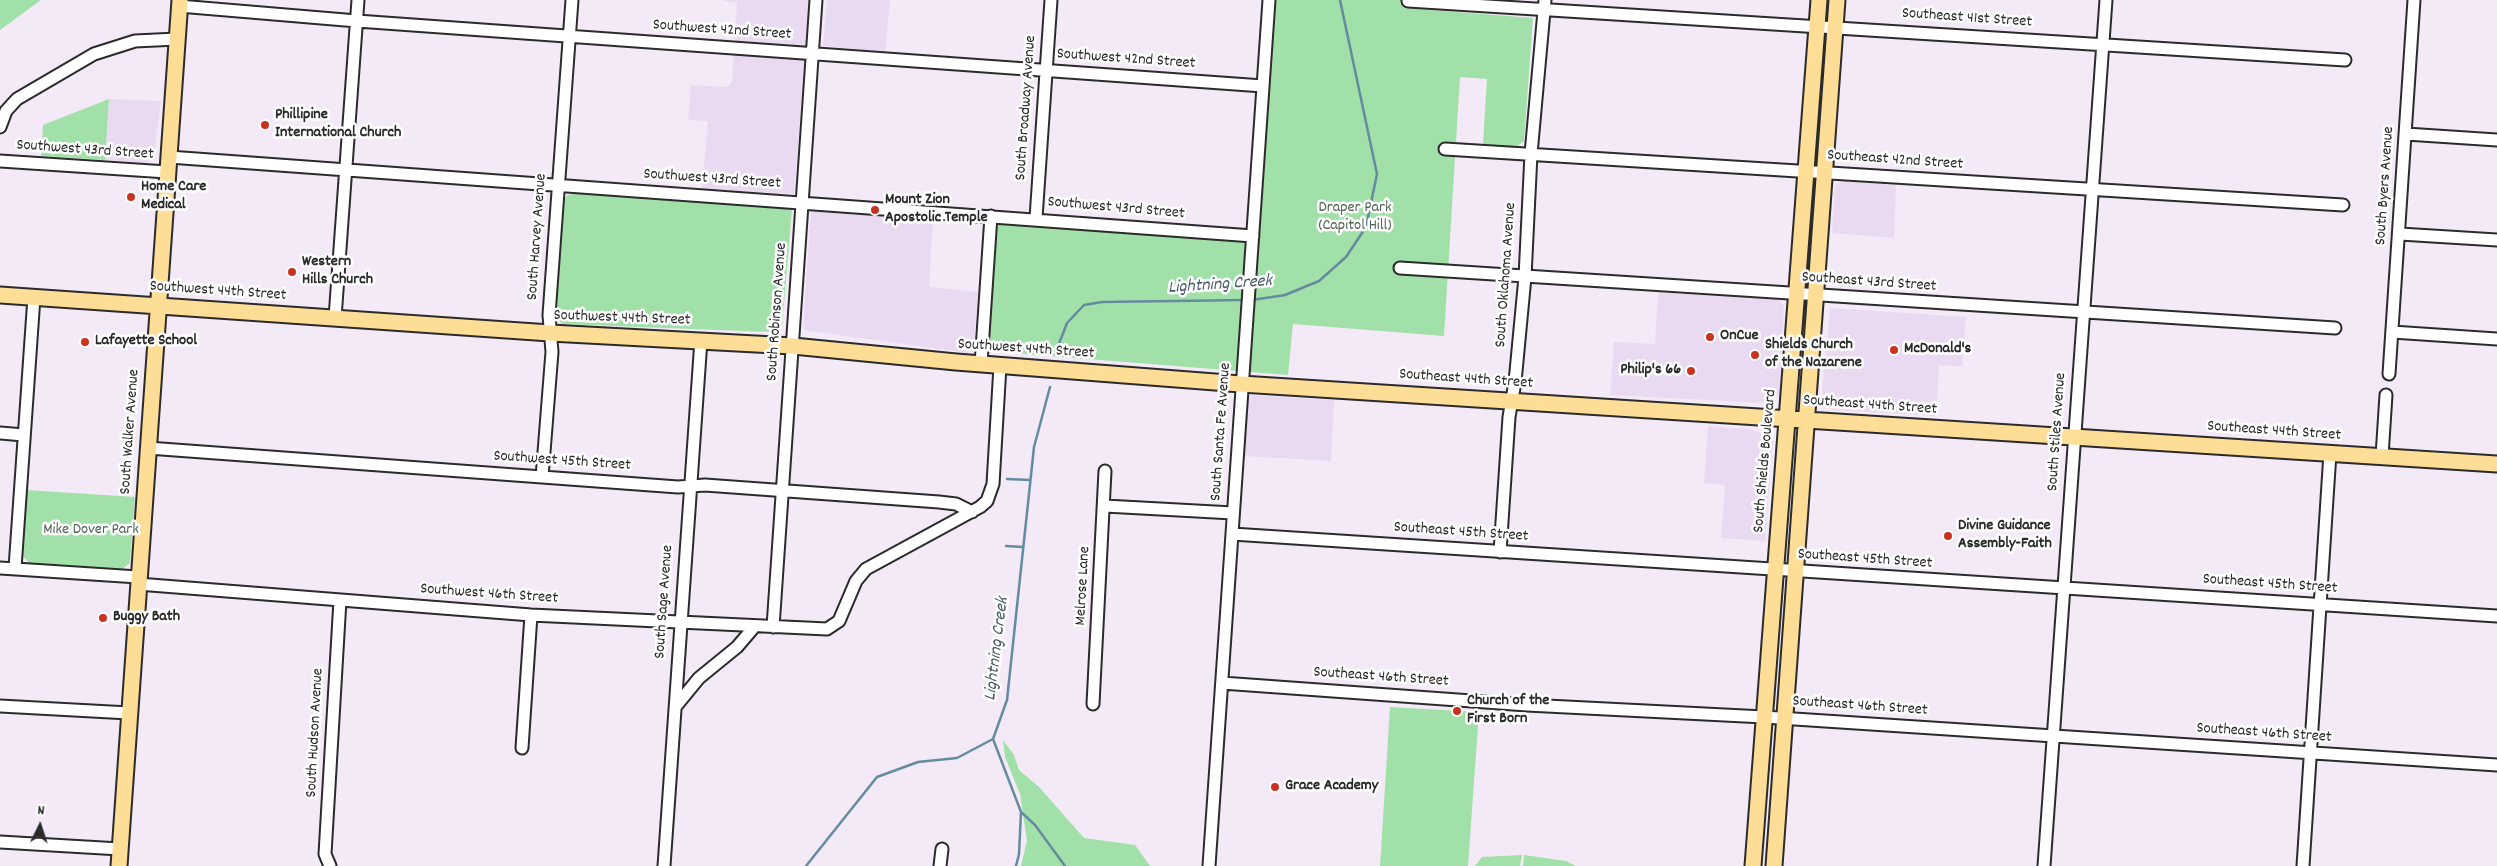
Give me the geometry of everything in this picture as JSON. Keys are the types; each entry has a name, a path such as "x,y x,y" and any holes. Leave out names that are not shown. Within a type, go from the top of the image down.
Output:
{"main road":[{"name":"South Shields Boulevard","path":"1753,866 1774,570 1789,418 1820,0"},
{"path":"1774,866 1837,0"},
{"name":"South Walker Avenue","path":"119,866 179,3"},
{"name":"Southwest 44th Street","path":"0,295 550,333 793,346 1000,366 1241,384"},
{"name":"Southeast 44th Street","path":"1241,384 2497,464"}],"street":[{"path":"335,318 358,0"},
{"name":"South Harvey Avenue","path":"542,477 552,352 549,315 572,0"},
{"name":"South Robinson Avenue","path":"773,627 816,0"},
{"name":"South Broadway Avenue","path":"1036,218 1051,0"},
{"name":"South Santa Fe Avenue","path":"1209,866 1269,0"},
{"name":"South Stiles Avenue","path":"2044,866 2062,588 2106,0"},
{"name":"South Byers Avenue","path":"2389,374 2400,234 2414,0"},
{"name":"Southeast 41st Street","path":"1408,1 1545,4 1818,26 2345,60"},
{"name":"Southwest 42nd Street","path":"179,3 357,21 1262,86"},
{"name":"South Oklahoma Avenue","path":"1500,552 1512,401 1525,277 1531,154 1545,4"},
{"path":"0,127 6,111 16,99 94,54 135,41 177,39"},
{"path":"2406,134 2497,140"},
{"name":"Southeast 42nd Street","path":"1445,149 2343,206"},
{"name":"Southwest 43rd Street","path":"169,157 558,186 1036,218 1253,236"},
{"name":"Southwest 43rd Street","path":"0,161 167,172"},
{"path":"981,364 991,216"},
{"path":"2400,234 2497,240"},
{"name":"Southeast 43rd Street","path":"1400,268 2335,328"},
{"path":"15,568 23,478 24,435 34,297"},
{"path":"2392,332 2497,339"},
{"name":"South Sage Avenue","path":"664,866 700,340"},
{"path":"972,512 987,501 993,484 1000,366"},
{"path":"2382,456 2386,395"},
{"path":"0,433 24,435"},
{"name":"Southwest 45th Street","path":"148,448 542,477 939,502 956,504 972,512"},
{"path":"2303,866 2330,453"},
{"name":"Melrose Lane","path":"1093,704 1105,506 1105,471"},
{"path":"1105,506 1233,513"},
{"name":"Southwest 46th Street","path":"0,568 340,600 531,615 680,621 820,630 831,628 836,624 856,581 866,569 972,512"},
{"name":"Southeast 45th Street","path":"1232,534 1795,572 2497,616"},
{"name":"South Hudson Avenue","path":"330,866 325,854 340,600"},
{"path":"522,748 531,615"},
{"path":"675,707 699,678 737,647 755,626"},
{"name":"Southeast 46th Street","path":"1222,683 1527,705 1785,718 2497,765"},
{"path":"0,706 129,713"},
{"path":"0,842 120,849"},
{"path":"940,866 942,849"}],"shaded area":[{"path":"722,0 809,0 794,194 702,189 708,121 688,120 691,85 727,87 732,82 737,3"},
{"path":"827,0 890,0 885,52 823,46"},
{"path":"109,99 161,101 154,155 147,163 105,160"},
{"path":"1843,181 1896,185 1894,238 1832,233 1835,186"},
{"path":"811,210 933,218 929,287 978,292 974,346 968,353 803,330"},
{"path":"1658,292 1778,299 1784,306 1780,394 1766,403 1610,395 1614,342 1655,344"},
{"path":"1830,308 1966,317 1962,366 1939,365 1936,416 1831,410 1822,394"},
{"path":"1247,395 1334,400 1331,461 1244,456"},
{"path":"1708,426 1749,429 1771,436 1773,441 1765,541 1721,538 1725,485 1704,483"}],"green space":[{"path":"0,0 41,0 0,30"},
{"name":"Draper Park (Capitol Hill)","path":"1276,0 1404,0 1404,8 1533,18 1524,141 1516,147 1483,144 1487,79 1460,77 1444,336 1293,324 1288,375 988,351 997,224 1258,242"},
{"path":"109,99 105,160 41,156 43,125"},
{"path":"577,193 704,199 792,209 782,326 772,332 562,324 555,315 564,199 568,195"},
{"name":"Mike Dover Park","path":"26,490 135,497 130,563 121,570 29,563 21,554"},
{"path":"1390,707 1479,712 1468,866 1380,866"},
{"path":"1003,740 1014,755 1019,770 1039,787 1084,838 1135,845 1150,866 1021,866 1027,841 1020,794 1005,757"},
{"path":"1522,855 1520,866 1475,866 1482,857"},
{"path":"1524,855 1566,861 1576,866 1523,866"}],"waterway":[{"name":"Lightning Creek","path":"1252,300 1285,295 1319,281 1346,257 1366,227 1377,174 1340,0"},
{"name":"Lightning Creek","path":"1055,354 1067,323 1084,305 1102,302 1244,300"},
{"name":"Lightning Creek","path":"806,866 877,777 918,762 957,758 993,739 1007,700 1034,447 1050,387"},
{"path":"1007,479 1030,480"},
{"path":"1006,546 1023,547"},
{"path":"993,739 1021,812 1019,854 1016,866"},
{"path":"1021,812 1035,825 1065,866"}],"place":[{"name":"Phillipine International Church","path":"265,125"},
{"name":"Home Care Medical","path":"131,197"},
{"name":"Mount Zion Apostolic Temple","path":"875,210"},
{"name":"Western Hills Church","path":"292,272"},
{"name":"OnCue","path":"1710,337"},
{"name":"Lafayette School","path":"85,342"},
{"name":"McDonald's","path":"1894,350"},
{"name":"Shields Church of the Nazarene","path":"1755,355"},
{"name":"Philip's 66","path":"1691,371"},
{"name":"Divine Guidance Assembly-Faith","path":"1948,536"},
{"name":"Buggy Bath","path":"103,618"},
{"name":"Church of the First Born","path":"1457,711"},
{"name":"Grace Academy","path":"1275,787"}]}
